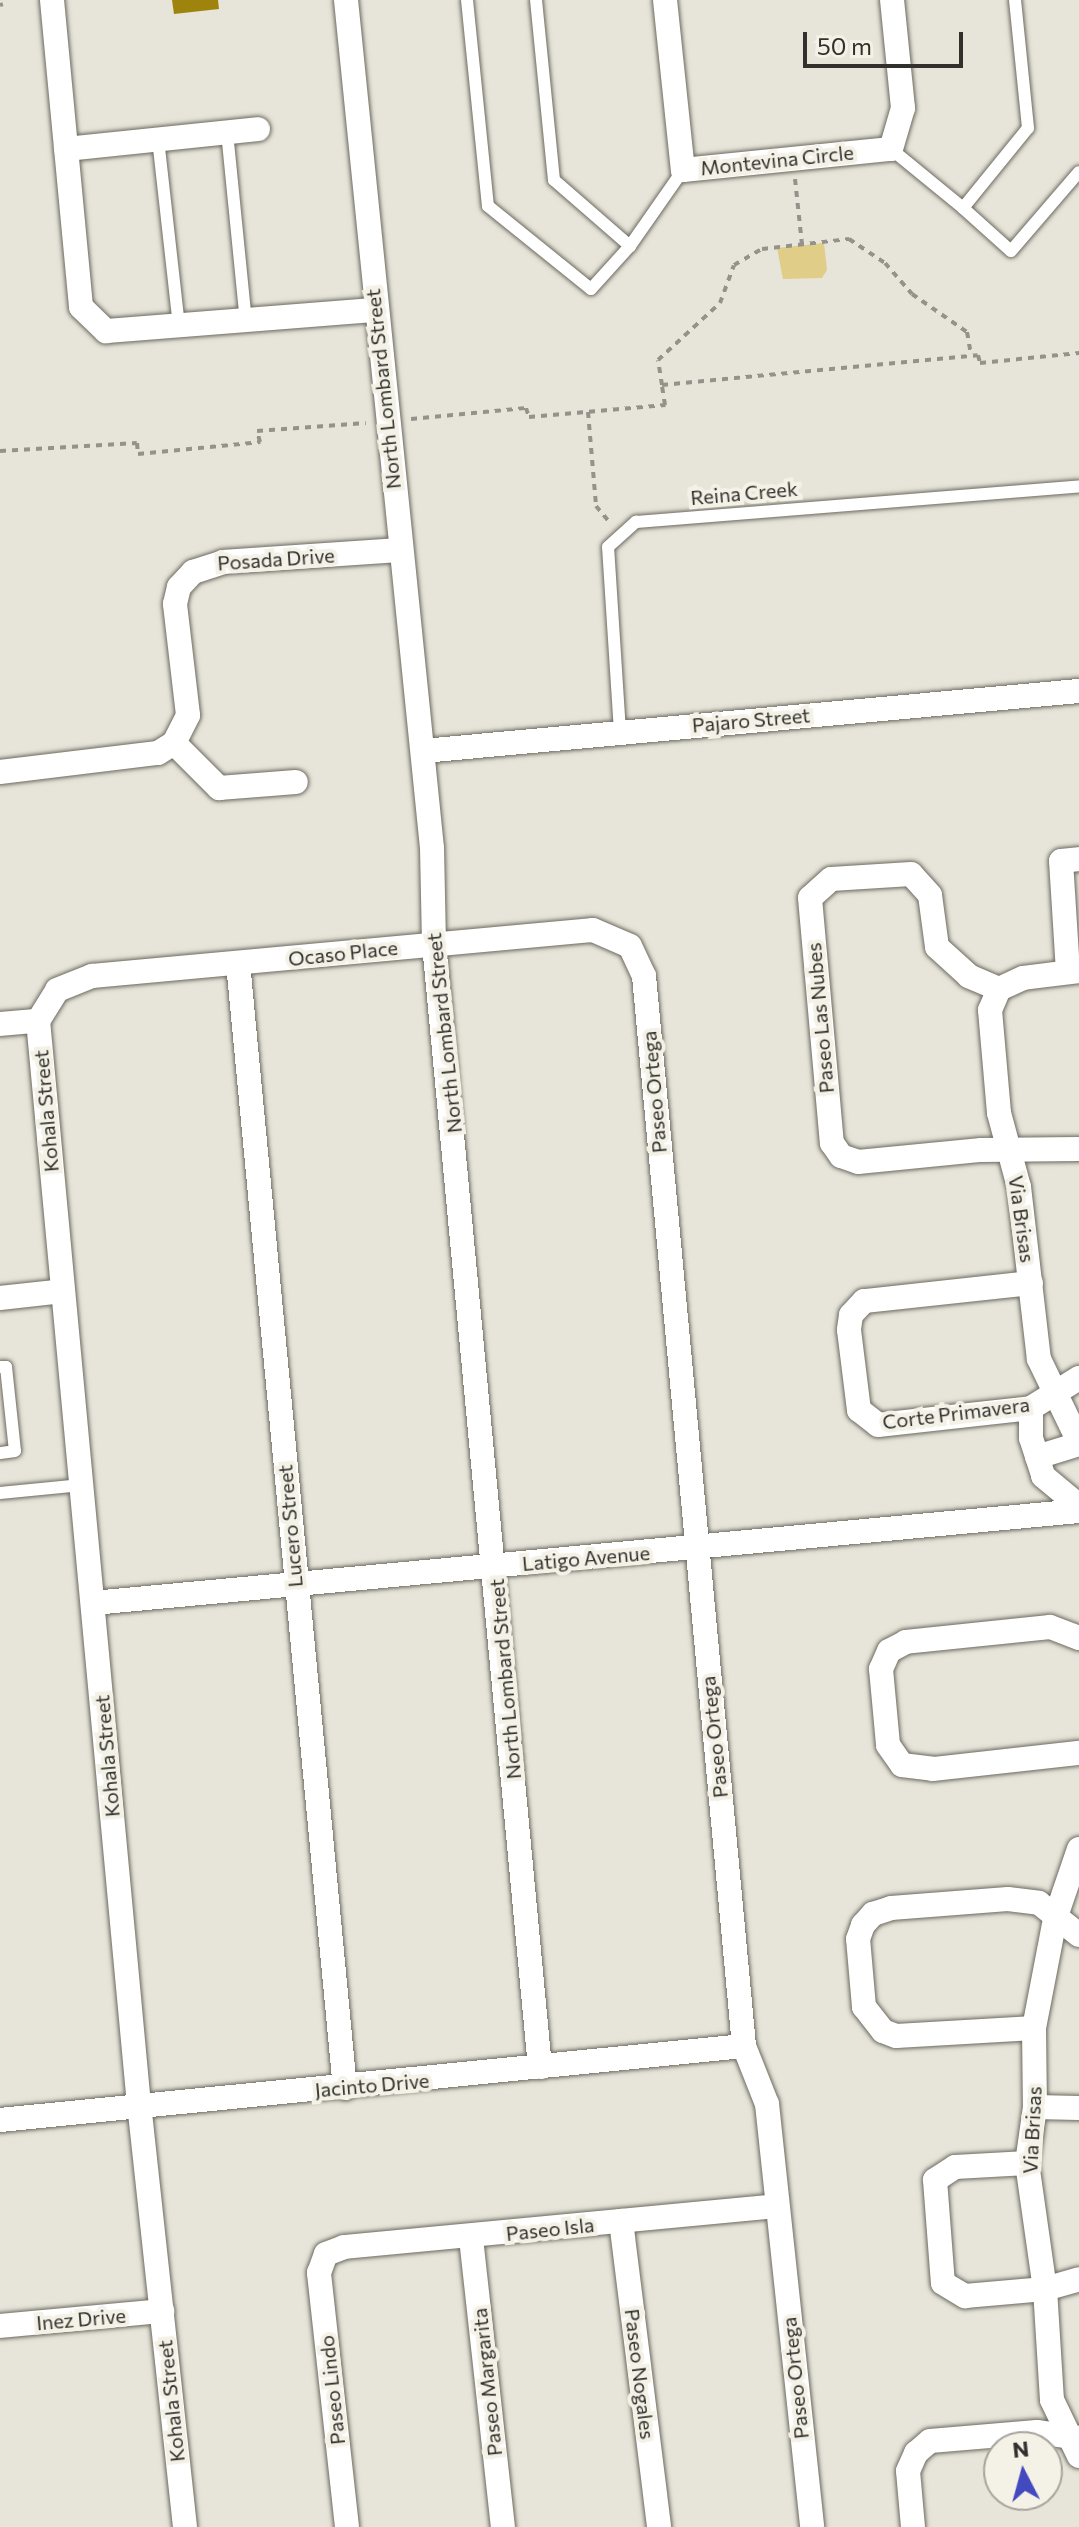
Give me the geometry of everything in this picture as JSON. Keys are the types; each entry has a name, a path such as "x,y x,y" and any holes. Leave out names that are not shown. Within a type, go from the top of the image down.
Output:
{"street":[{"path":"52,0 81,307 106,331 179,328 374,310"},
{"name":"North Lombard Street","path":"346,0 374,310 423,751 434,944 540,2067"},
{"name":"Montevina Circle","path":"665,0 683,170 891,149"},
{"path":"891,149 903,108 892,0"},
{"path":"66,149 258,129"},
{"name":"Posada Drive","path":"174,743 188,715 175,604 179,587 193,572 223,562 399,550"},
{"name":"Pajaro Street","path":"423,751 1079,691"},
{"path":"0,772 158,753 174,743 219,788 296,782"},
{"path":"999,989 1023,978 1073,972 1061,861 1079,859"},
{"name":"Paseo Las Nubes","path":"999,989 969,976 937,947 930,895 911,874 831,879 815,889 809,904 832,1143 841,1156 858,1162 1010,1150"},
{"name":"Ocaso Place","path":"57,990 92,976 593,930 630,946"},
{"name":"Paseo Ortega","path":"630,946 644,976 744,2046 767,2104 775,2206 812,2527"},
{"name":"Lucero Street","path":"238,963 345,2088"},
{"name":"Via Brisas","path":"999,989 990,1010 999,1113 1010,1150 1031,1283 1039,1359 1041,1400 1037,1457 1043,1476 1079,1508"},
{"name":"Kohala Street","path":"57,990 38,1021 139,2105 185,2527"},
{"path":"0,1024 38,1021"},
{"path":"1010,1150 1079,1149"},
{"name":"Corte Primavera","path":"1031,1283 874,1299 856,1307 849,1330 855,1398 869,1421 898,1424 1041,1400"},
{"path":"0,1298 63,1291"},
{"path":"1041,1400 1079,1378"},
{"name":"Via Brisas","path":"1037,1457 1079,1443 1041,1400"},
{"name":"Latigo Avenue","path":"93,1603 1079,1508"},
{"path":"1079,1638 1050,1627 906,1642 889,1651 881,1669 888,1745 902,1765 933,1769 1079,1753"},
{"name":"Via Brisas","path":"1075,2443 1052,2400 1045,2289 1027,2163 1035,2107 1034,2028 1055,1919 1079,1849"},
{"path":"1034,2028 896,2036 883,2031 864,2007 858,1939 873,1914 891,1908 1008,1899 1039,1903 1055,1919 1079,1935"},
{"name":"Jacinto Drive","path":"0,2120 744,2046"},
{"path":"1035,2107 1079,2108"},
{"path":"1027,2163 955,2167 935,2180 940,2275 950,2291 965,2296 1045,2289 1079,2279"},
{"name":"Paseo Isla","path":"326,2254 344,2247 471,2238 775,2206"},
{"name":"Paseo Nogales","path":"621,2221 659,2527"},
{"name":"Paseo Margarita","path":"471,2238 503,2527"},
{"name":"Paseo Lindo","path":"326,2254 319,2273 347,2527"},
{"name":"Inez Drive","path":"0,2326 162,2311"},
{"path":"913,2527 908,2471 916,2453 930,2441 1013,2433 1075,2443"}],"lane":[{"path":"467,0 488,206 591,289 630,246 683,170"},
{"path":"536,0 554,180 630,246"},
{"path":"963,208 1028,128 1015,0"},
{"path":"227,132 246,322"},
{"path":"158,139 179,328"},
{"path":"891,149 1011,251 1079,172"},
{"name":"Reina Creek","path":"619,533 636,522 1079,486"},
{"path":"619,533 608,547 620,732"},
{"path":"0,1367 6,1367 15,1451 0,1453"},
{"path":"0,1493 82,1485"}],"path":[{"path":"793,157 802,245"},
{"path":"0,451 137,443 138,454 260,442 257,431 526,408 529,417 665,405 658,360 720,303 734,265 762,249 849,239 885,263 912,294 967,332 971,356"},
{"path":"662,385 978,355 980,363 1079,353"},
{"path":"588,412 596,506 619,533"}],"shaded area":[{"path":"172,0 218,0 219,9 174,14"},
{"path":"824,243 827,270 822,278 783,279 777,248"}]}
